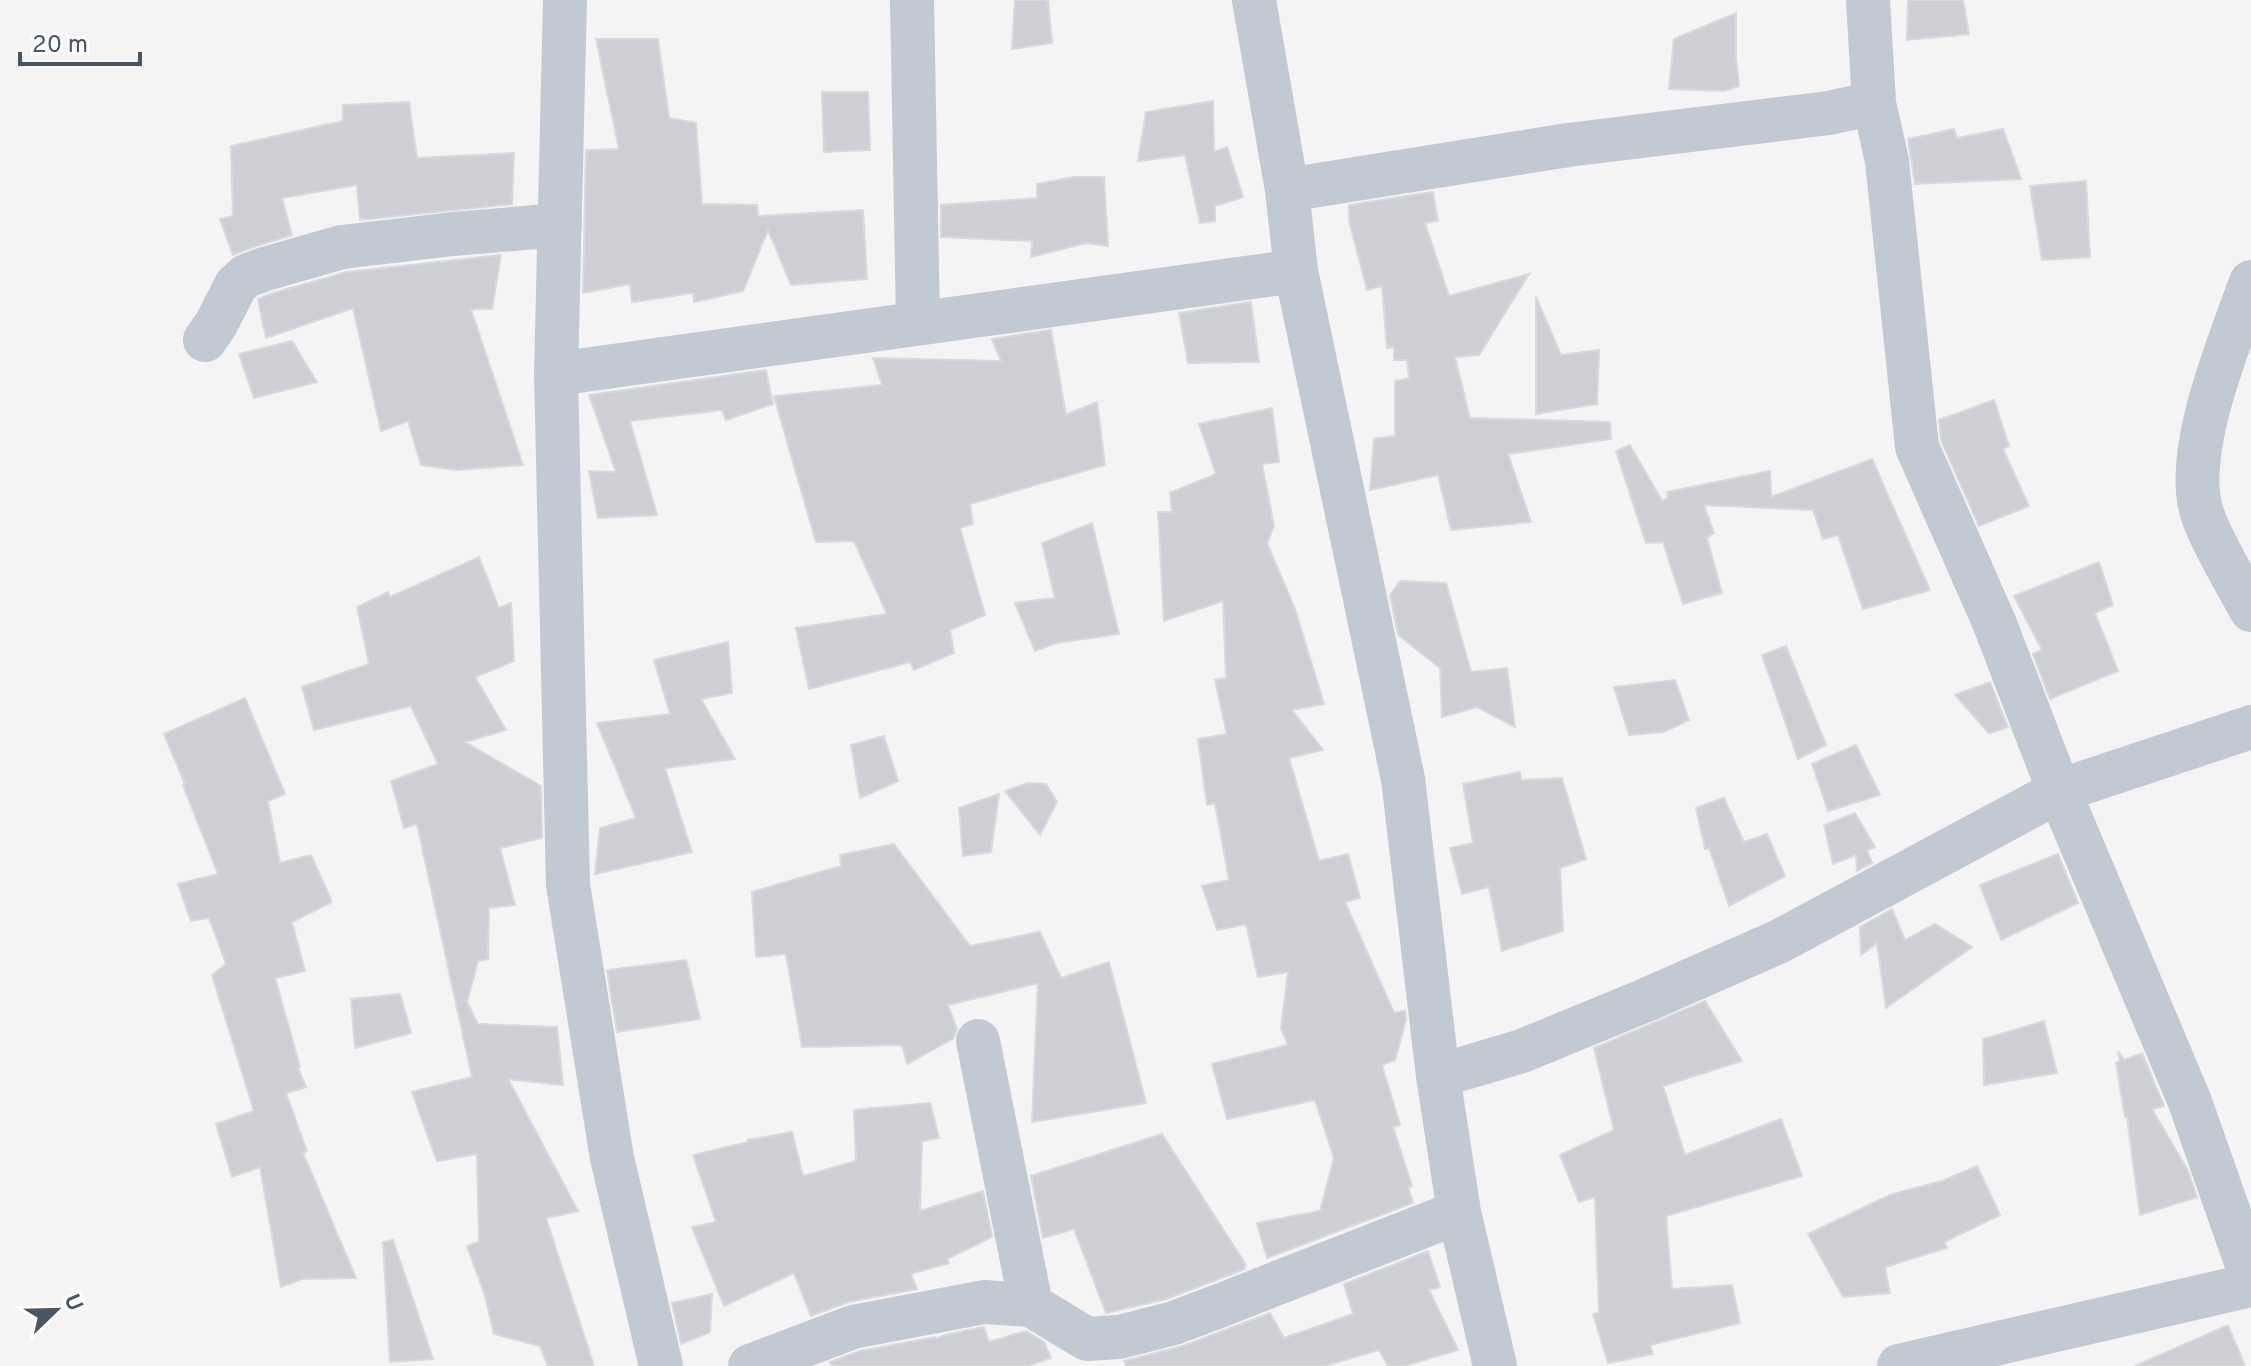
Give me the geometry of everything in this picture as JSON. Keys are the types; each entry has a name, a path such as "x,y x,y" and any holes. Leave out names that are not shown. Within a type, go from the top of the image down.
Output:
{"street":[{"path":"565,0 556,374 568,885 612,1158 661,1366"},
{"path":"912,0 918,323"},
{"path":"1254,0 1287,190 1296,271 1403,779 1438,1076 1459,1212 1495,1366"},
{"path":"1868,0 1874,103 1887,161 1917,447 1994,622 2059,791 2190,1102 2251,1276"},
{"path":"1287,190 1568,145 1829,113 1874,103"},
{"path":"205,340 236,285 246,276 265,269 342,247 560,225"},
{"path":"556,374 1296,271"},
{"path":"2251,282 2215,382 2197,463 2202,515 2251,610"},
{"path":"1438,1076 1522,1051 1778,942 2059,791 2251,727"},
{"path":"978,1041 1031,1305"},
{"path":"750,1366 853,1327 984,1302 1031,1305 1087,1339 1119,1337 1174,1323 1459,1212"},
{"path":"1899,1366 1988,1356 2251,1285"}],"building":[{"path":"1015,0 1048,0 1052,43 1012,49"},
{"path":"1908,0 1963,0 1969,34 1907,40"},
{"path":"1736,13 1739,86 1724,91 1669,89 1674,39"},
{"path":"596,39 658,39 669,118 696,123 702,204 757,205 758,216 863,210 867,279 791,285 768,230 743,291 694,302 693,293 632,302 630,284 583,293 586,150 619,149"},
{"path":"822,92 868,92 870,150 824,152"},
{"path":"1213,101 1214,152 1227,147 1243,197 1215,206 1215,221 1200,223 1185,155 1138,161 1146,112"},
{"path":"409,102 417,158 514,153 512,204 360,220 357,185 282,198 292,235 233,255 220,219 233,216 231,146 343,121 343,105"},
{"path":"1954,129 1957,138 2003,129 2021,179 1915,184 1908,139"},
{"path":"1074,177 1104,177 1108,246 1086,243 1031,257 1032,241 941,237 941,205 1037,198 1037,184"},
{"path":"2086,181 2090,257 2042,260 2030,186"},
{"path":"1433,192 1438,221 1425,223 1449,296 1529,274 1479,355 1455,357 1470,418 1610,422 1611,439 1508,454 1531,522 1451,530 1438,475 1370,490 1374,439 1395,436 1395,381 1409,378 1407,360 1394,360 1394,347 1387,348 1382,286 1367,290 1349,220 1349,205"},
{"path":"501,255 492,309 471,309 523,465 456,470 421,465 408,421 381,431 353,308 266,338 258,299 273,293 347,272"},
{"path":"1536,297 1561,355 1599,350 1597,404 1536,414"},
{"path":"1251,302 1259,362 1188,363 1179,313"},
{"path":"1051,330 1066,415 1097,402 1105,465 970,504 973,524 960,528 985,615 950,630 954,653 914,670 910,662 809,689 796,628 887,614 854,541 816,542 774,396 882,385 873,358 1001,361 992,339"},
{"path":"292,341 317,382 254,398 239,354"},
{"path":"766,370 773,404 726,420 722,410 630,421 657,515 598,518 589,471 616,472 589,395"},
{"path":"1994,400 2009,446 2003,449 2029,506 1979,526 1941,440 1939,420"},
{"path":"1272,408 1279,462 1262,464 1274,526 1267,543 1295,609 1324,704 1292,710 1323,750 1289,758 1319,861 1348,854 1360,898 1345,902 1394,1013 1405,1011 1406,1020 1395,1060 1382,1065 1400,1125 1393,1127 1412,1186 1408,1187 1413,1203 1267,1258 1257,1223 1320,1211 1334,1158 1315,1100 1227,1119 1212,1064 1288,1045 1281,1028 1288,972 1258,977 1246,924 1217,930 1202,886 1229,880 1215,803 1207,805 1198,739 1227,734 1215,680 1226,678 1223,601 1164,621 1158,512 1172,512 1170,493 1216,474 1199,424"},
{"path":"1630,445 1662,501 1668,498 1667,492 1770,471 1771,497 1872,459 1930,590 1863,609 1838,535 1823,539 1813,510 1704,505 1714,533 1707,538 1722,593 1683,604 1663,542 1646,543 1616,451"},
{"path":"1092,523 1119,634 1056,643 1035,651 1015,603 1055,598 1042,543"},
{"path":"479,557 499,608 511,603 514,661 475,677 506,730 465,742 541,786 542,838 500,848 515,905 489,908 488,959 478,961 467,1002 478,1024 557,1027 563,1085 508,1079 578,1211 546,1218 594,1366 548,1366 540,1346 494,1334 485,1296 467,1246 479,1242 477,1154 437,1161 412,1092 472,1077 417,824 404,828 391,781 438,764 411,706 314,730 302,687 369,664 357,607 388,592 390,597"},
{"path":"2099,562 2113,605 2095,613 2118,671 2050,699 2033,654 2042,650 2014,596"},
{"path":"1400,581 1446,583 1471,672 1507,668 1515,727 1477,707 1442,717 1440,668 1398,635 1390,595"},
{"path":"728,642 732,693 701,699 735,759 665,768 692,852 595,874 600,828 636,818 597,723 670,714 654,660"},
{"path":"1786,646 1826,745 1798,759 1762,655"},
{"path":"1675,680 1689,720 1664,732 1629,735 1614,687"},
{"path":"1990,682 2008,727 1989,733 1955,695"},
{"path":"245,698 285,794 268,801 280,863 311,855 332,902 292,922 305,971 275,978 298,1068 306,1087 286,1093 307,1151 303,1153 356,1278 302,1279 281,1287 260,1167 232,1177 216,1124 254,1111 212,975 226,964 209,918 191,921 178,884 218,874 164,734"},
{"path":"884,736 898,781 860,798 851,745"},
{"path":"1856,745 1880,795 1828,811 1812,764"},
{"path":"1520,772 1521,780 1562,778 1586,859 1560,868 1563,931 1502,951 1489,887 1462,894 1450,848 1473,843 1463,784"},
{"path":"1028,783 1046,784 1057,802 1040,835 1005,791"},
{"path":"999,794 991,852 963,856 959,808"},
{"path":"1724,798 1744,842 1767,834 1785,876 1729,906 1709,848 1705,849 1696,808"},
{"path":"1855,813 1875,847 1867,850 1872,863 1857,871 1856,855 1833,864 1824,825"},
{"path":"894,844 970,946 1040,932 1061,978 1109,962 1146,1103 1032,1122 1038,983 948,1005 957,1029 954,1038 907,1064 902,1045 802,1047 786,954 756,957 752,892 841,866 840,855"},
{"path":"2058,854 2078,903 2001,940 1980,885"},
{"path":"1892,909 1905,940 1935,924 1972,947 1886,1008 1877,943 1861,955 1860,927"},
{"path":"686,960 700,1019 617,1032 607,970"},
{"path":"400,994 411,1033 355,1048 351,999"},
{"path":"1705,1001 1742,1061 1663,1086 1685,1155 1781,1119 1802,1176 1666,1216 1672,1289 1732,1285 1740,1323 1650,1345 1653,1354 1608,1363 1593,1314 1599,1313 1595,1197 1579,1202 1560,1155 1614,1130 1594,1048"},
{"path":"2044,1021 2057,1073 1984,1085 1983,1039"},
{"path":"2118,1051 2124,1060 2142,1053 2164,1106 2152,1109 2188,1171 2197,1197 2140,1215 2127,1117 2116,1063 2120,1061"},
{"path":"930,1103 939,1138 922,1141 920,1211 983,1191 992,1237 947,1259 949,1263 911,1274 917,1289 848,1302 811,1316 794,1273 724,1306 692,1227 716,1222 693,1155 792,1132 803,1176 856,1161 854,1110"},
{"path":"1162,1134 1246,1265 1245,1269 1166,1299 1106,1313 1074,1229 1043,1238 1031,1176"},
{"path":"1977,1166 2000,1215 1944,1242 1947,1248 1885,1267 1890,1293 1843,1297 1808,1234 1890,1195 1945,1180"},
{"path":"393,1240 433,1359 390,1362 383,1242"},
{"path":"1428,1251 1440,1287 1429,1290 1458,1350 1404,1366 1388,1366 1379,1350 1325,1366 1126,1366 1124,1361 1183,1346 1270,1313 1284,1338 1353,1314 1344,1284"},
{"path":"712,1294 710,1332 681,1344 672,1303"},
{"path":"2228,1325 2245,1366 2135,1366"},
{"path":"984,1327 989,1342 1026,1331 1044,1342 1051,1358 1027,1366 831,1366 830,1362 860,1351 936,1339"}]}
